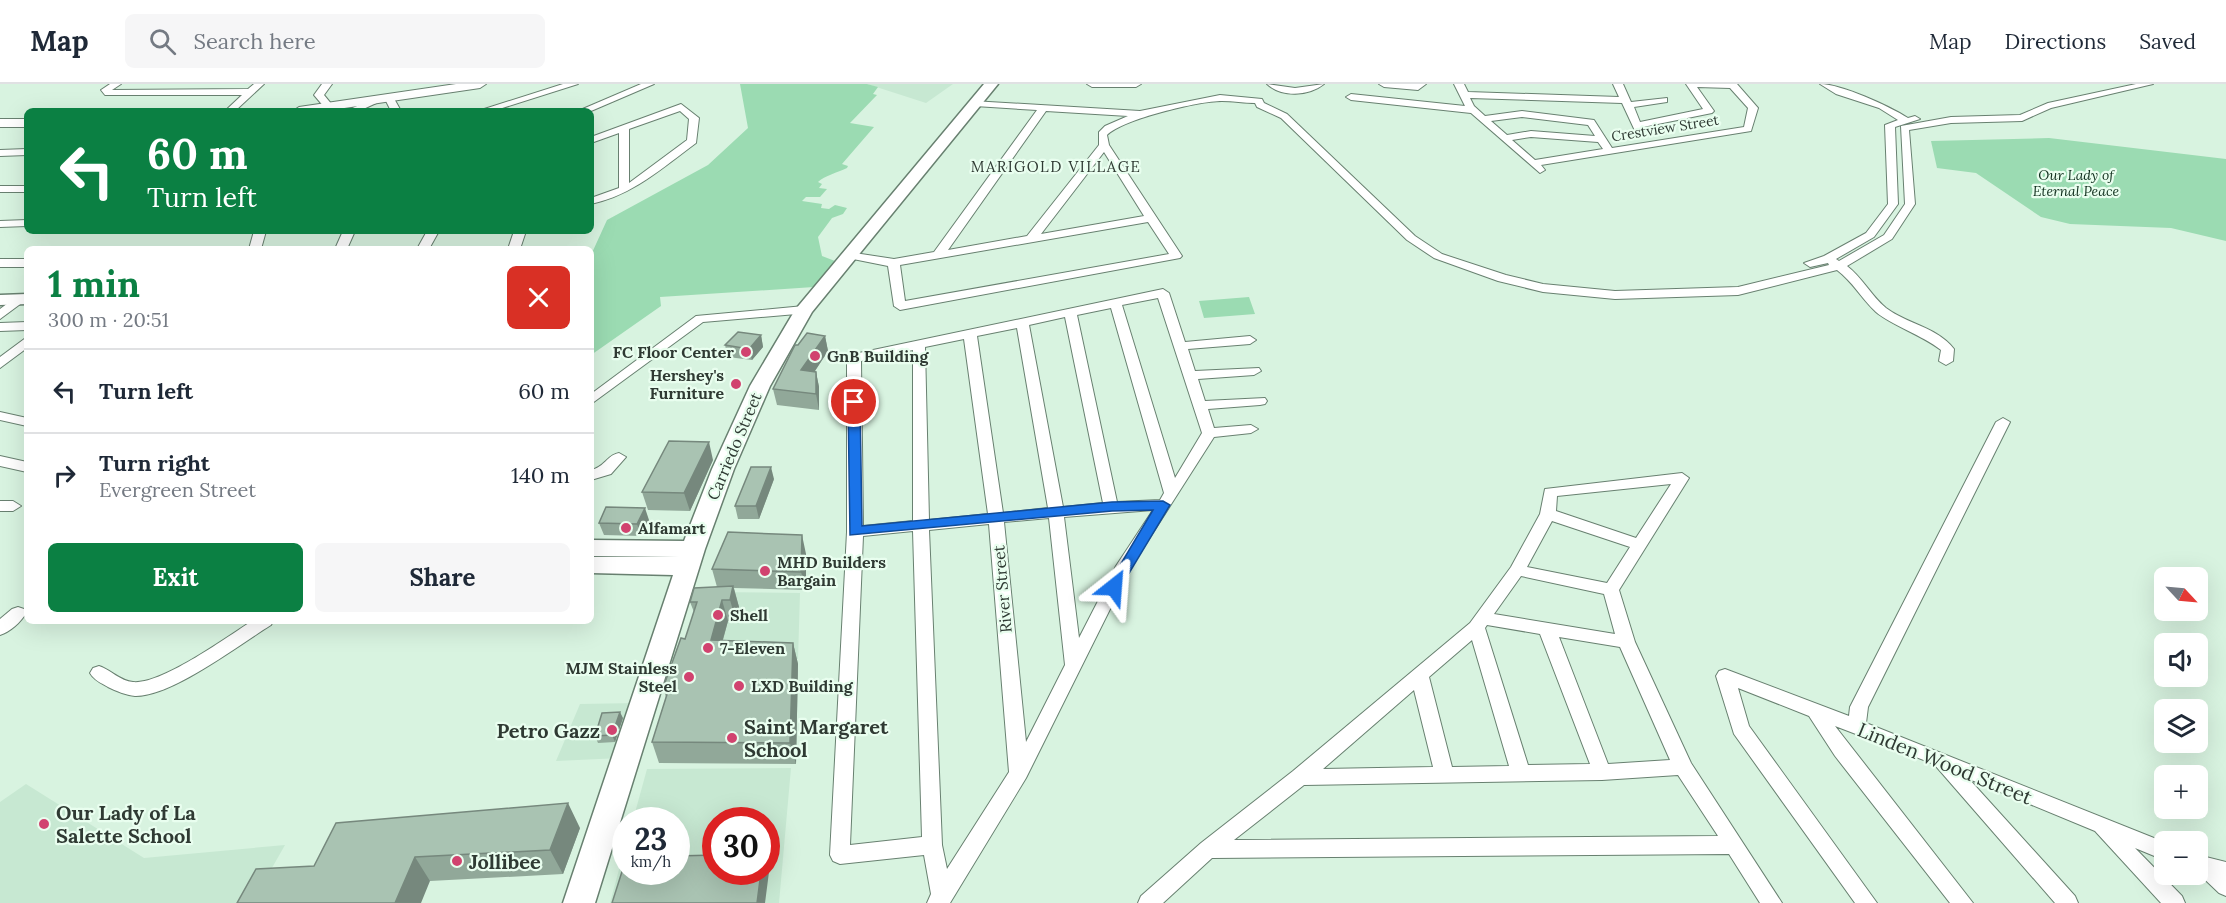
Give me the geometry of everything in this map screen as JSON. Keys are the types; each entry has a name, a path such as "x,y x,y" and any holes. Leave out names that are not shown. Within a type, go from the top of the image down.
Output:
{"main road":[{"name":"Carriedo Street","path":"579,903 690,558 741,426 778,352 804,310 991,84"},
{"path":"0,300 23,299"},
{"path":"594,548 690,558"},
{"path":"594,565 690,558"}],"street":[{"path":"116,84 106,90 108,93 248,92"},
{"path":"233,108 259,84"},
{"path":"327,84 319,95 328,106"},
{"path":"316,108 480,84"},
{"path":"493,108 573,84"},
{"path":"590,108 649,84"},
{"path":"1092,84 1136,84"},
{"path":"1272,84 1286,90 1308,90 1319,84"},
{"path":"1384,84 1418,87 1421,84"},
{"path":"1459,84 1468,102 1483,119 1541,171"},
{"path":"1617,84 1638,125 1645,146"},
{"path":"1638,125 1709,111 1693,84"},
{"path":"1693,84 1733,84"},
{"name":"Crestview Street","path":"1534,163 1748,129 1753,108 1733,84"},
{"path":"1825,84 1839,92 1882,106 1906,121"},
{"path":"1834,262 1870,235 1893,204 1890,125 1906,121 2015,114 2049,99 2123,84"},
{"path":"894,263 900,306 1176,256 1104,145 1102,134 1108,128 1140,114 1220,98 1260,103 1284,116 1411,238 1438,256 1502,278 1615,295 1738,291 1834,262 1888,237 1910,204 1904,128 1951,120 2022,118 2048,106 2148,84"},
{"path":"1220,98 1226,91 1225,88"},
{"path":"1351,97 1429,104 1468,102 1627,103 1664,100"},
{"path":"359,108 384,98"},
{"path":"384,98 393,108"},
{"path":"975,103 1140,114"},
{"path":"594,139 681,107 694,118 694,138 624,190 604,200 594,201"},
{"path":"939,254 1043,108"},
{"path":"1483,119 1522,114 1591,122 1608,151"},
{"path":"0,123 24,123"},
{"path":"624,129 624,190"},
{"path":"1505,138 1531,134 1600,139"},
{"path":"1031,239 1104,145"},
{"path":"0,153 24,152"},
{"path":"0,189 24,189"},
{"path":"848,255 894,263 1150,218"},
{"path":"0,224 24,223"},
{"path":"1834,262 1854,277 1881,310 1933,337 1948,349 1946,361"},
{"path":"0,263 24,263"},
{"path":"932,844 840,855 855,532 854,358 1163,293 1209,433 1201,449 1124,566 1019,773 939,900"},
{"path":"0,315 23,299"},
{"path":"1116,304 1168,499"},
{"path":"594,398 700,319 804,310"},
{"path":"1070,313 1112,507"},
{"path":"1022,323 1056,512 1074,668"},
{"path":"0,327 24,326"},
{"name":"River Street","path":"970,334 996,518 1019,773"},
{"path":"1181,346 1250,340"},
{"path":"0,364 24,344"},
{"path":"919,345 921,525 932,844 939,900"},
{"path":"1191,375 1254,371"},
{"path":"1200,406 1260,401"},
{"path":"0,416 24,421"},
{"path":"1856,728 1859,707 2003,422"},
{"path":"1209,433 1251,429"},
{"path":"594,474 606,471 619,457"},
{"path":"0,460 24,466"},
{"path":"1148,903 1208,849 1300,777 1480,623 1517,570 1548,514 1550,492 1682,478 1611,590 1626,642 1683,767 1772,903"},
{"path":"855,532 1112,507 1168,499"},
{"path":"1548,514 1640,545"},
{"path":"1517,570 1611,590"},
{"path":"0,613 18,613 0,629"},
{"path":"1480,623 1547,629 1626,642"},
{"path":"1480,623 1520,771"},
{"path":"99,673 117,684 137,690 164,681 260,624"},
{"path":"1547,629 1602,772"},
{"path":"1419,674 1444,773"},
{"name":"Linden Wood Street","path":"1867,903 1741,729 1725,676 2154,847"},
{"path":"1817,714 1842,751 1963,903"},
{"path":"1938,759 2068,903"},
{"path":"1300,777 1520,771 1602,772 1683,767"},
{"path":"2098,825 2175,903"},
{"path":"1208,849 1732,844"},
{"path":"2210,867 2226,887"}],"shaded area":[{"path":"867,84 953,84 926,103"},
{"path":"707,592 800,593 798,659 689,658"},
{"path":"638,703 621,758 556,761 580,704"},
{"path":"791,768 779,903 610,903 615,885 690,885 690,807 637,807 647,769"},
{"name":"Our Lady of La Salette School","path":"26,784 144,858 285,845 252,903 0,903 0,802"}],"green space":[{"path":"740,84 867,84 878,87 873,94 877,95 850,123 874,127 842,164 848,166 847,168 818,182 822,184 819,188 827,189 820,197 806,197 802,201 822,204 821,208 829,209 835,205 847,208 843,214 832,218 818,237 822,256 835,261 814,287 660,297 661,306 594,353 594,248 607,220 708,165 748,128"},
{"name":"Our Lady of Eternal Peace","path":"2049,138 2226,159 2226,241 2171,228 2070,224 2041,217 1976,173 1937,168 1931,141"},
{"path":"1249,297 1255,314 1204,318 1199,301"}],"building":[{"path":"738,332 761,335 749,349 725,345"},
{"path":"807,333 825,336 801,370 816,372 816,394 773,389 795,345 798,345"},
{"path":"669,441 709,442 684,493 642,492"},
{"path":"751,467 771,467 756,506 735,506"},
{"path":"606,507 645,508 637,524 599,523"},
{"path":"728,532 802,535 801,572 712,569"},
{"path":"733,586 730,600 722,600 711,640 793,643 790,743 652,742 669,688 663,688 681,638 685,639 697,602 690,602 694,588"},
{"path":"620,712 612,735 595,736 602,713"},
{"path":"568,803 550,850 415,857 395,903 237,903 256,869 314,866 336,823"},
{"path":"702,855 702,885 759,885 757,903 612,903 618,885 690,885 690,856"}],"place":[{"name":"FC Floor Center","path":"746,352"},
{"name":"GnB Building","path":"815,356"},
{"name":"Hershey's Furniture","path":"736,384"},
{"name":"Alfamart","path":"626,528"},
{"name":"MHD Builders Bargain","path":"765,571"},
{"name":"Shell","path":"718,615"},
{"name":"7-Eleven","path":"708,648"},
{"name":"MJM Stainless Steel","path":"689,677"},
{"name":"LXD Building","path":"739,686"},
{"name":"Petro Gazz","path":"612,730"},
{"name":"Saint Margaret School","path":"732,738"},
{"name":"Our Lady of La Salette School","path":"44,824"},
{"name":"Jollibee","path":"457,861"}],"district":[{"name":"MARIGOLD VILLAGE","path":"1056,166"}],"route":[{"path":"854,402 855,532 1112,507 1163,505 1124,566 1114,587"}]}
